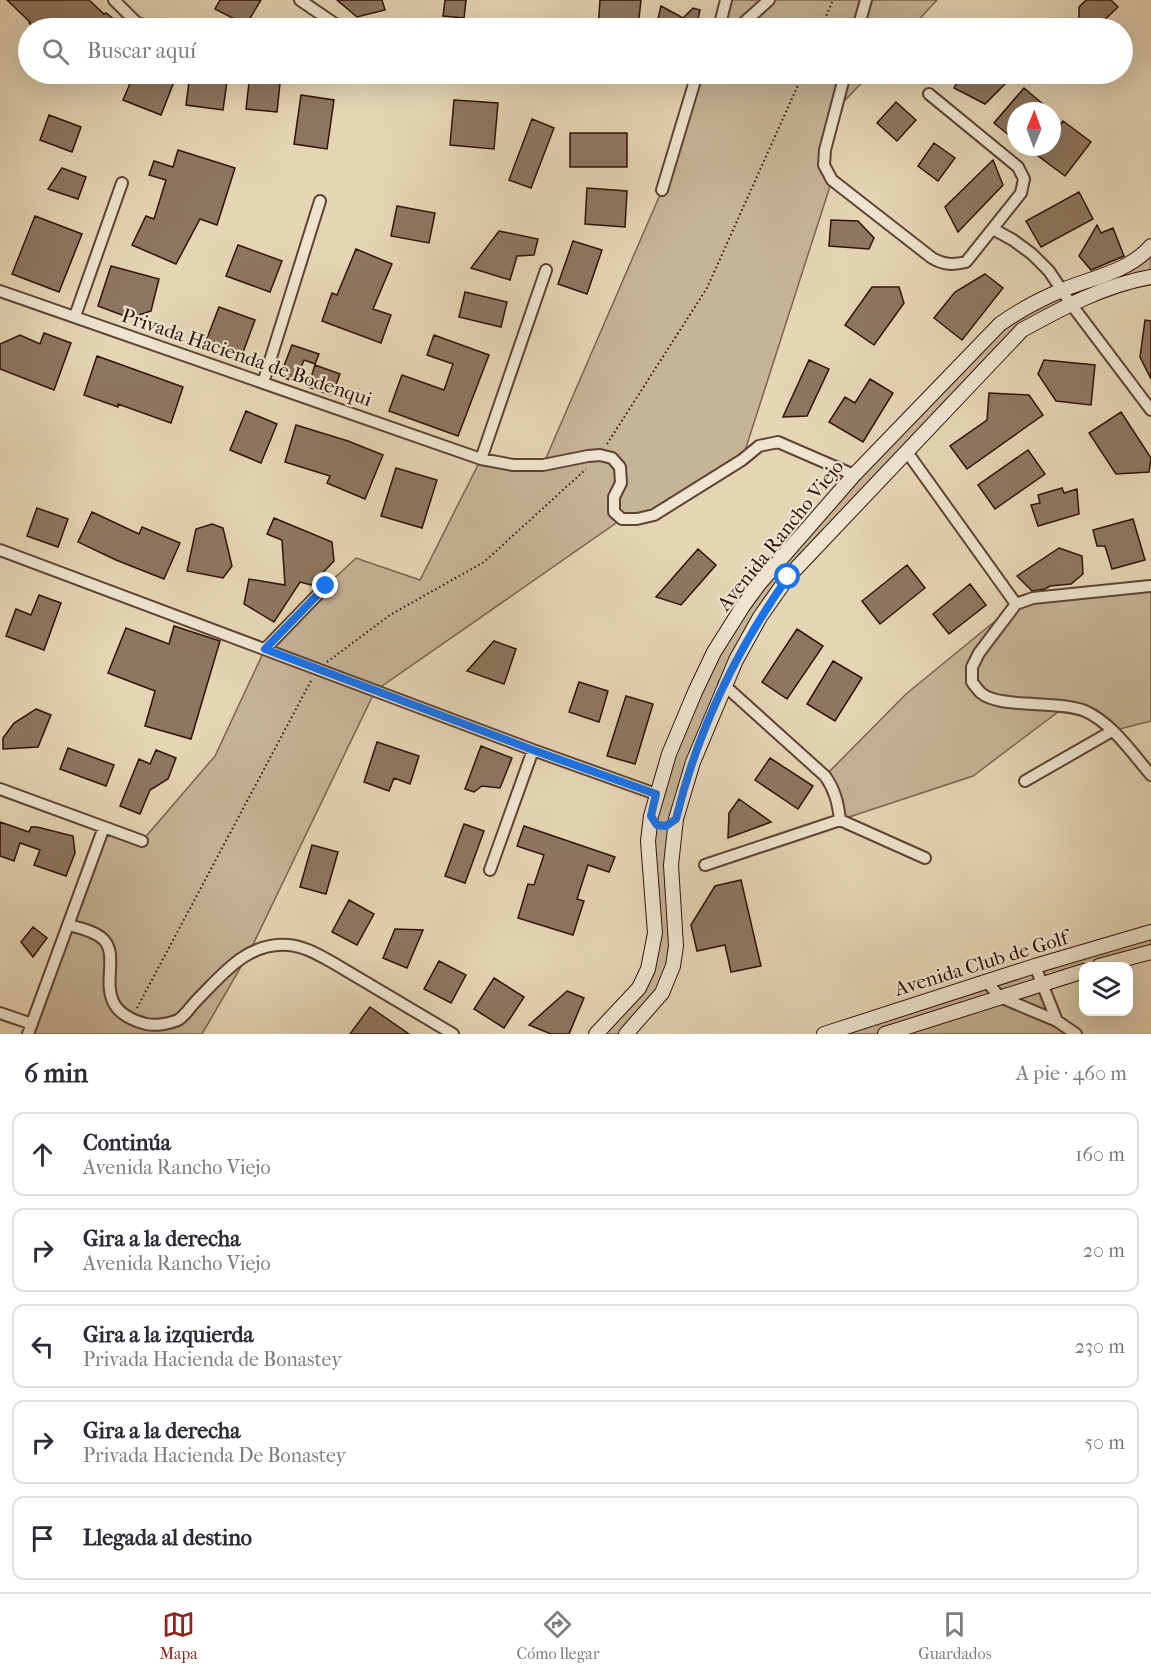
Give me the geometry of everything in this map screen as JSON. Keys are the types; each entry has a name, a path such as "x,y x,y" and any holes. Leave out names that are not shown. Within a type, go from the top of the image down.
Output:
{"street":[{"path":"114,0 131,18"},
{"path":"300,0 326,18"},
{"path":"722,18 726,0"},
{"path":"749,18 769,0"},
{"path":"861,18 866,0"},
{"path":"662,190 694,84"},
{"path":"842,84 825,150 824,165 832,180 932,258 943,264 956,264 966,262 993,229 1020,193 1024,180 1018,167 929,94"},
{"path":"75,316 122,183"},
{"name":"Privada Hacienda de Bodenqui","path":"263,383 320,201"},
{"path":"993,229 1032,254 1049,271 1151,411"},
{"name":"Avenida Rancho Viejo","path":"596,1034 639,988 652,952 655,933 648,841 656,794 682,723 714,652 743,606 854,475 1000,324 1019,311 1063,290 1127,266 1141,257 1151,246"},
{"path":"481,459 546,270"},
{"name":"Avenida Rancho Viejo","path":"626,1034 662,993 674,966 676,946 671,865 676,819 693,762 724,685 760,617 788,577 1022,330 1071,304 1128,282 1151,277"},
{"name":"Privada Hacienda de Bodenqui","path":"0,291 481,459 513,465 543,465 600,455"},
{"path":"906,420 923,435"},
{"path":"600,455 612,458 621,467 621,483 614,497 614,512 622,519 637,519 654,515 742,460 759,446 768,443 778,442 854,475"},
{"path":"907,452 1016,604"},
{"path":"831,501 847,514"},
{"path":"0,550 656,794"},
{"path":"265,649 326,586"},
{"path":"1150,586 1033,598 1016,604 979,653 972,667 972,682 982,694 995,699 1066,706 1083,710 1098,718 1112,731 1151,775"},
{"path":"724,685 825,776 838,801 840,820"},
{"path":"1025,781 1112,731"},
{"path":"490,870 533,750"},
{"path":"0,789 142,841"},
{"path":"651,816 657,825 666,826 676,819"},
{"path":"705,865 840,820 925,858"},
{"path":"0,1013 30,1029 104,828"},
{"path":"69,925 92,932 105,940 110,956 109,988 112,1000 120,1010 148,1024 164,1024 179,1019 234,963 249,953 267,946 289,945 310,951 330,961 453,1034"},
{"name":"Avenida Club de Golf","path":"824,1034 986,981 1151,933"},
{"path":"1114,962 1151,952"},
{"path":"1035,966 1057,1021"},
{"name":"Avenida Club de Golf","path":"885,1034 1079,972"},
{"path":"986,981 1000,997 1057,1021 1076,1034"},
{"path":"429,1034 437,1025"}],"path":[{"path":"825,18 833,0"},
{"path":"132,1018 318,669 390,615 484,562 600,455 707,288 799,84"}],"shaded area":[{"path":"726,0 937,0 920,18 722,18"},
{"path":"694,84 861,84 833,113 825,150 832,180 742,460 654,515 622,519 375,691 249,953 202,1034 28,1034 104,827 142,841 215,756 265,649 356,558 420,580 481,459 543,465 662,190"},
{"path":"1151,244 1151,277 1022,330 760,617 676,819 673,966 630,1034 599,1034 639,988 652,952 648,841 669,754 743,606 1000,324 1127,266"},
{"path":"1151,585 1151,721 1112,731 1066,706 973,776 840,820 825,776 906,694 1016,604"},
{"path":"1151,932 1151,952 1114,962 1079,962 1079,968 1042,983 1057,1021 1076,1034 824,1034"}],"building":[{"path":"7,0 89,0 104,14 112,18 26,18"},
{"path":"220,0 261,0 250,18 232,18 215,9"},
{"path":"337,0 382,0 385,10 357,17"},
{"path":"445,0 466,0 464,18 443,16"},
{"path":"600,0 641,0 639,18 599,18"},
{"path":"1086,0 1111,0 1118,7 1106,18 1079,18 1079,7"},
{"path":"661,6 683,18 658,18"},
{"path":"693,8 700,10 698,18 683,18"},
{"path":"130,84 173,84 161,115 123,100"},
{"path":"189,84 227,84 223,110 186,105"},
{"path":"249,84 280,84 277,112 246,109"},
{"path":"956,84 1005,84 985,104 954,88"},
{"path":"1024,88 1040,102 1012,102"},
{"path":"301,95 334,100 327,149 294,144"},
{"path":"454,100 498,103 494,149 450,145"},
{"path":"896,102 916,120 897,141 877,123"},
{"path":"1007,108 1007,134 994,123"},
{"path":"49,115 81,127 72,152 40,140"},
{"path":"532,119 554,128 531,188 509,180"},
{"path":"1063,121 1091,142 1065,176 1038,156 1061,156 1061,124"},
{"path":"570,133 627,133 627,167 570,167"},
{"path":"934,143 955,158 938,181 918,166"},
{"path":"178,150 235,168 217,225 200,219 176,264 132,245 146,216 154,219 166,180 149,175 154,161 173,167"},
{"path":"993,160 1003,185 958,232 945,207"},
{"path":"62,168 86,177 78,199 48,189"},
{"path":"587,188 627,191 625,227 585,224"},
{"path":"1079,192 1093,219 1041,247 1026,221"},
{"path":"397,206 435,213 429,243 391,236"},
{"path":"35,216 82,234 59,292 12,274"},
{"path":"831,220 858,221 874,238 869,249 829,246"},
{"path":"1097,225 1101,233 1113,228 1124,256 1091,270 1079,256"},
{"path":"499,231 538,239 534,255 517,256 510,280 471,268"},
{"path":"573,241 602,250 587,294 558,284"},
{"path":"238,245 282,261 270,292 226,276"},
{"path":"356,249 392,264 373,309 391,315 381,343 322,321 332,293 337,295"},
{"path":"111,266 159,279 151,311 130,318 98,306"},
{"path":"985,274 1003,288 962,340 934,318 955,292"},
{"path":"872,287 899,287 904,303 874,345 845,325"},
{"path":"465,292 507,302 501,327 459,317"},
{"path":"219,307 255,320 242,355 206,341"},
{"path":"1145,320 1151,321 1151,379 1140,357"},
{"path":"44,333 71,343 54,390 0,369 0,344 20,335 40,344"},
{"path":"434,335 489,355 458,436 389,411 402,375 444,390 453,364 427,355"},
{"path":"292,345 319,354 315,364 304,360 295,382 280,376"},
{"path":"97,356 183,387 171,423 118,404 118,407 84,395"},
{"path":"809,360 829,369 807,416 783,417"},
{"path":"1044,360 1095,365 1091,405 1056,401 1038,374"},
{"path":"315,365 340,374 332,395 308,387"},
{"path":"870,379 893,393 863,442 829,422 845,397 855,403"},
{"path":"989,393 1029,395 1043,415 967,469 950,446 987,420"},
{"path":"246,411 277,424 261,463 230,450"},
{"path":"1121,412 1151,458 1149,472 1116,474 1089,433"},
{"path":"296,425 348,441 383,455 365,499 327,483 330,476 285,462"},
{"path":"1028,450 1045,474 995,509 978,485"},
{"path":"396,468 437,480 422,528 381,516"},
{"path":"1062,488 1064,493 1077,489 1079,514 1038,526 1031,505 1040,503 1038,495"},
{"path":"37,508 68,519 58,547 27,536"},
{"path":"92,512 139,534 142,527 180,543 164,579 78,542"},
{"path":"274,518 332,542 334,561 311,585 300,582 274,622 244,604 249,579 285,585 282,540 267,534"},
{"path":"1133,519 1145,560 1112,569 1105,546 1097,546 1093,530"},
{"path":"212,524 223,528 232,566 223,578 187,571 196,529"},
{"path":"1059,548 1082,556 1083,574 1071,584 1032,591 1017,576"},
{"path":"698,549 716,565 681,605 656,597"},
{"path":"907,565 925,588 880,624 862,601"},
{"path":"970,584 986,605 949,634 933,614"},
{"path":"39,595 61,603 44,650 6,636 16,609 31,615"},
{"path":"174,626 220,641 191,739 145,726 155,691 108,673 126,628 169,644"},
{"path":"797,629 823,646 787,699 762,682"},
{"path":"494,641 516,649 504,684 467,671"},
{"path":"833,661 862,678 835,721 807,704"},
{"path":"579,682 608,691 599,722 569,712"},
{"path":"626,696 653,704 635,764 607,756"},
{"path":"36,709 51,715 38,747 3,749 3,738 14,723"},
{"path":"377,742 419,756 410,784 394,778 389,791 364,782"},
{"path":"481,746 512,758 500,788 482,786 474,792 465,789"},
{"path":"68,748 114,765 106,786 60,769"},
{"path":"156,750 176,758 168,779 150,790 140,814 120,806 139,759 150,764"},
{"path":"770,758 813,786 798,809 755,780"},
{"path":"739,799 771,822 728,838 729,813"},
{"path":"0,822 29,832 31,827 37,827 73,836 75,853 66,876 34,865 40,850 20,843 14,861 0,856"},
{"path":"464,824 484,831 465,883 445,876"},
{"path":"524,826 615,857 609,872 588,865 577,899 584,901 573,935 518,918 528,884 534,885 544,855 517,846"},
{"path":"312,845 338,852 326,894 300,887"},
{"path":"741,880 761,966 731,972 725,945 697,951 691,925 715,886"},
{"path":"349,900 374,914 357,945 332,932"},
{"path":"33,927 47,938 33,957 21,942"},
{"path":"395,929 423,930 407,968 383,958"},
{"path":"439,961 466,975 451,1003 424,989"},
{"path":"494,978 524,997 504,1028 474,1009"},
{"path":"567,991 584,998 569,1034 551,1034 529,1025"},
{"path":"370,1007 409,1034 350,1034"}],"route":[{"path":"326,586 265,649 656,794 651,816 657,825 666,826 676,819 693,762 736,660 760,617 788,577"}]}
